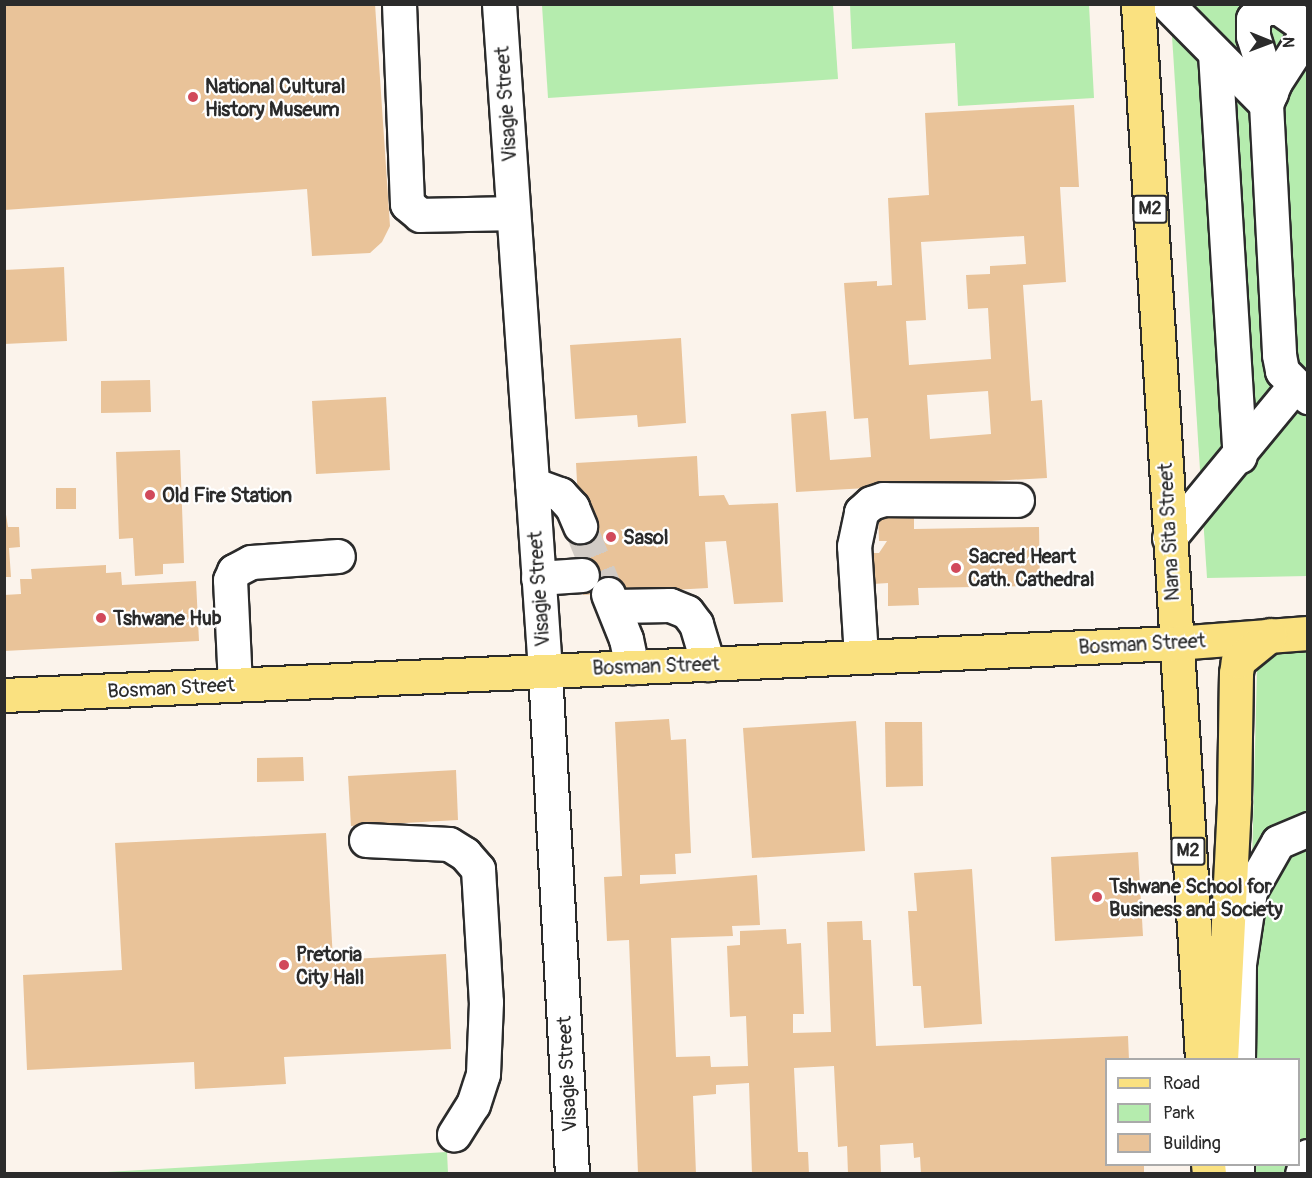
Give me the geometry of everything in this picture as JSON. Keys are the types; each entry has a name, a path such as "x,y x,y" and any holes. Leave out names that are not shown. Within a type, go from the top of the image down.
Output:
{"main road":[{"name":"Nana Sita Street","path":"1138,4 1202,1058"},
{"name":"Bosman Street","path":"4,695 1175,643 1308,633"},
{"path":"1221,1058 1234,800 1236,673 1238,661 1270,635"}],"street":[{"path":"399,4 407,204 420,215 513,213"},
{"name":"Visagie Street","path":"499,4 545,671 572,1173"},
{"path":"1167,4 1215,53 1268,98"},
{"path":"1169,538 1240,456 1301,391 1281,370 1268,98 1253,36 1253,20 1264,8 1279,8 1308,30 1268,98"},
{"path":"1215,53 1240,456"},
{"path":"532,484 560,494 572,507 580,526"},
{"path":"861,656 854,546 861,512 871,503 883,499 1017,500"},
{"path":"235,685 231,580 234,571 250,562 338,556"},
{"path":"538,578 582,575"},
{"path":"632,667 612,600 670,605 687,612 696,624 708,664"},
{"path":"1238,1058 1239,964 1250,891 1278,842 1308,829"},
{"path":"366,840 449,844 465,854 478,869 486,1002 483,1074 473,1104 454,1135"},
{"path":"1302,1173 1308,1156"}],"green space":[{"path":"542,5 833,5 838,79 548,98"},
{"path":"850,5 1089,5 1094,98 958,106 955,43 852,49"},
{"path":"1170,5 1307,5 1307,576 1207,578"},
{"path":"1307,649 1307,1172 1243,1174 1244,1166 1300,1166 1300,1058 1247,1058 1257,669 1273,654"},
{"path":"447,1152 448,1173 90,1173"}],"building":[{"name":"National Cultural History Museum","path":"4,4 375,4 390,226 382,242 370,253 312,256 307,189 4,210"},
{"path":"1074,105 1079,187 1060,187 1066,282 1023,285 1031,401 1042,400 1047,478 796,492 791,414 826,411 830,460 871,457 868,418 854,419 844,283 877,281 877,286 892,285 888,198 929,195 925,113","holes":["1024,236 1026,264 990,266 990,274 966,275 968,309 988,308 991,359 909,365 906,321 926,320 921,242","988,391 991,434 930,439 927,395"]},
{"path":"64,267 67,341 4,344 4,270"},
{"path":"681,338 686,423 638,427 637,415 575,419 570,345"},
{"path":"150,380 151,412 101,413 101,381"},
{"path":"386,397 390,470 316,474 312,401"},
{"name":"Old Fire Station","path":"180,450 184,563 163,564 163,574 135,576 133,538 119,539 116,452"},
{"path":"697,456 699,496 724,495 729,505 778,503 783,602 734,604 726,541 705,542 708,588 583,595 576,463"},
{"path":"56,488 76,488 76,509 56,509"},
{"path":"4,502 8,527 19,527 20,547 9,548 11,577 4,577"},
{"name":"Sacred Heart Cath. Cathedral","path":"878,513 914,513 914,529 1039,527 1040,586 918,588 919,605 888,606 888,583 873,584 873,553 879,553 887,541 879,541"},
{"name":"Tshwane Hub","path":"106,565 106,573 121,572 122,585 196,581 199,641 4,651 4,595 21,594 20,579 32,579 31,569"},
{"path":"669,719 671,740 686,739 691,853 675,854 676,874 640,875 640,884 757,875 760,925 732,926 733,936 671,938 676,1057 710,1056 711,1067 748,1066 746,1016 730,1017 727,946 740,945 740,931 786,929 787,944 801,943 804,1014 793,1014 793,1033 831,1032 827,922 862,921 863,940 871,940 876,1046 1128,1036 1129,1058 1105,1058 1105,1166 1144,1166 1144,1174 921,1174 920,1157 914,1158 913,1143 880,1145 881,1174 848,1174 847,1146 838,1147 834,1066 794,1068 798,1152 808,1152 809,1174 752,1174 749,1083 716,1085 716,1094 693,1096 696,1174 638,1174 629,940 607,941 604,877 622,876 615,722"},
{"path":"856,721 865,851 752,858 743,728"},
{"path":"885,722 922,722 923,786 886,787"},
{"path":"303,757 304,781 257,782 257,758"},
{"path":"456,770 458,820 351,826 348,776"},
{"name":"Pretoria City Hall","path":"326,833 333,960 446,954 451,1049 284,1057 286,1084 195,1089 194,1062 27,1070 23,975 122,970 115,843"},
{"name":"Tshwane School for Business and Society","path":"1138,852 1143,936 1055,941 1051,857"},
{"path":"972,869 982,1024 924,1028 921,986 913,986 908,911 917,911 914,873"}],"tunnel":[{"path":"580,526 608,594"}],"place":[{"name":"National Cultural History Museum","path":"193,97"},
{"name":"Old Fire Station","path":"150,495"},
{"name":"Sasol","path":"611,537"},
{"name":"Sacred Heart Cath. Cathedral","path":"956,568"},
{"name":"Tshwane Hub","path":"101,618"},
{"name":"Tshwane School for Business and Society","path":"1097,897"},
{"name":"Pretoria City Hall","path":"284,965"}]}
